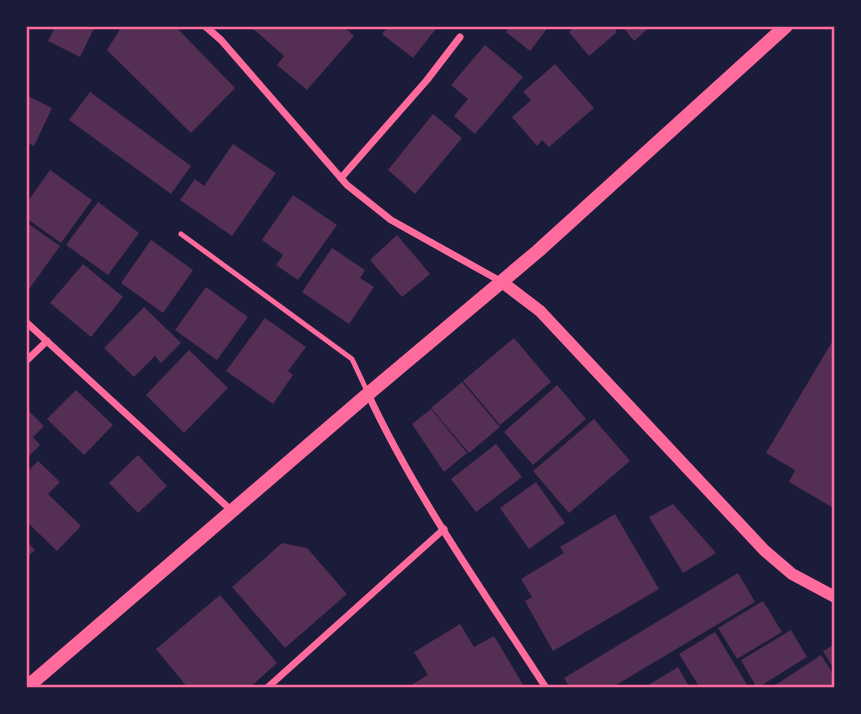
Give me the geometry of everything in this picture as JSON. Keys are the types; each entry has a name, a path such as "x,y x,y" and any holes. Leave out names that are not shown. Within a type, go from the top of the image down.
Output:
{"main road":[{"path":"26,688 538,251 786,26"}],"street":[{"path":"205,26 221,40 341,178 391,220 502,282 541,310 764,550 792,574 835,597"},
{"path":"341,178 427,80 460,37"},
{"path":"26,322 232,511"},
{"path":"26,361 47,341"},
{"path":"368,394 385,431 444,529 546,688"},
{"path":"267,688 444,529"}],"lane":[{"path":"181,234 352,359 368,394"}],"building":[{"path":"56,26 95,26 80,57 48,41"},
{"path":"122,26 175,26 235,88 191,133 107,50"},
{"path":"250,26 343,26 354,36 307,90 277,65 284,56"},
{"path":"389,26 438,26 413,58 382,34"},
{"path":"511,26 549,26 530,51 506,32"},
{"path":"575,26 613,26 617,32 589,56 569,32"},
{"path":"622,26 651,26 634,41"},
{"path":"485,45 523,77 475,134 454,116 468,99 451,85"},
{"path":"555,64 594,108 549,147 542,140 537,146 512,117 531,100 523,92"},
{"path":"90,92 191,166 171,194 69,120"},
{"path":"26,95 52,108 34,146 26,142"},
{"path":"433,114 462,138 415,194 388,170"},
{"path":"233,144 276,173 232,236 180,200 195,179 204,186"},
{"path":"50,170 92,200 61,243 26,218 26,204"},
{"path":"293,195 337,225 298,280 276,265 283,255 262,240"},
{"path":"98,202 139,233 108,275 66,245"},
{"path":"26,222 60,246 29,289 26,287"},
{"path":"397,235 430,274 402,297 370,260"},
{"path":"151,240 193,270 163,313 121,283"},
{"path":"332,248 365,270 360,278 374,287 349,324 302,292"},
{"path":"83,264 123,297 91,337 50,303"},
{"path":"206,287 248,317 217,360 175,330"},
{"path":"144,307 181,343 161,363 155,356 134,377 104,348"},
{"path":"265,318 306,347 288,371 293,375 273,404 226,371"},
{"path":"835,337 835,509 789,482 795,470 766,453"},
{"path":"514,338 551,382 500,425 463,381"},
{"path":"189,350 228,388 184,433 146,395"},
{"path":"462,382 500,427 469,453 431,408"},
{"path":"557,385 586,419 533,465 504,432"},
{"path":"76,390 113,425 84,455 47,419"},
{"path":"26,408 44,426 33,437 40,445 26,459"},
{"path":"431,409 467,453 444,472 412,424"},
{"path":"594,419 630,461 569,513 533,471"},
{"path":"496,444 522,477 476,512 451,479"},
{"path":"138,455 167,486 138,513 109,483"},
{"path":"38,461 60,482 48,494 81,526 57,551 26,521 26,473"},
{"path":"536,482 565,523 529,549 500,508"},
{"path":"673,504 716,553 683,573 649,517"},
{"path":"615,514 659,589 553,651 525,601 532,597 521,579 564,553 560,547"},
{"path":"26,541 35,550 26,558"},
{"path":"282,543 307,548 347,594 285,648 232,587"},
{"path":"738,573 755,602 611,688 570,688 564,678"},
{"path":"220,595 277,663 249,688 188,688 156,649"},
{"path":"763,601 782,632 737,659 718,628"},
{"path":"460,624 474,647 494,636 525,688 406,688 428,675 414,652"},
{"path":"791,630 807,657 757,688 741,660"},
{"path":"715,632 749,688 700,688 679,654"},
{"path":"835,644 835,671 823,651"},
{"path":"821,655 835,677 835,688 771,688"},
{"path":"678,667 690,688 648,688 647,686"}]}
